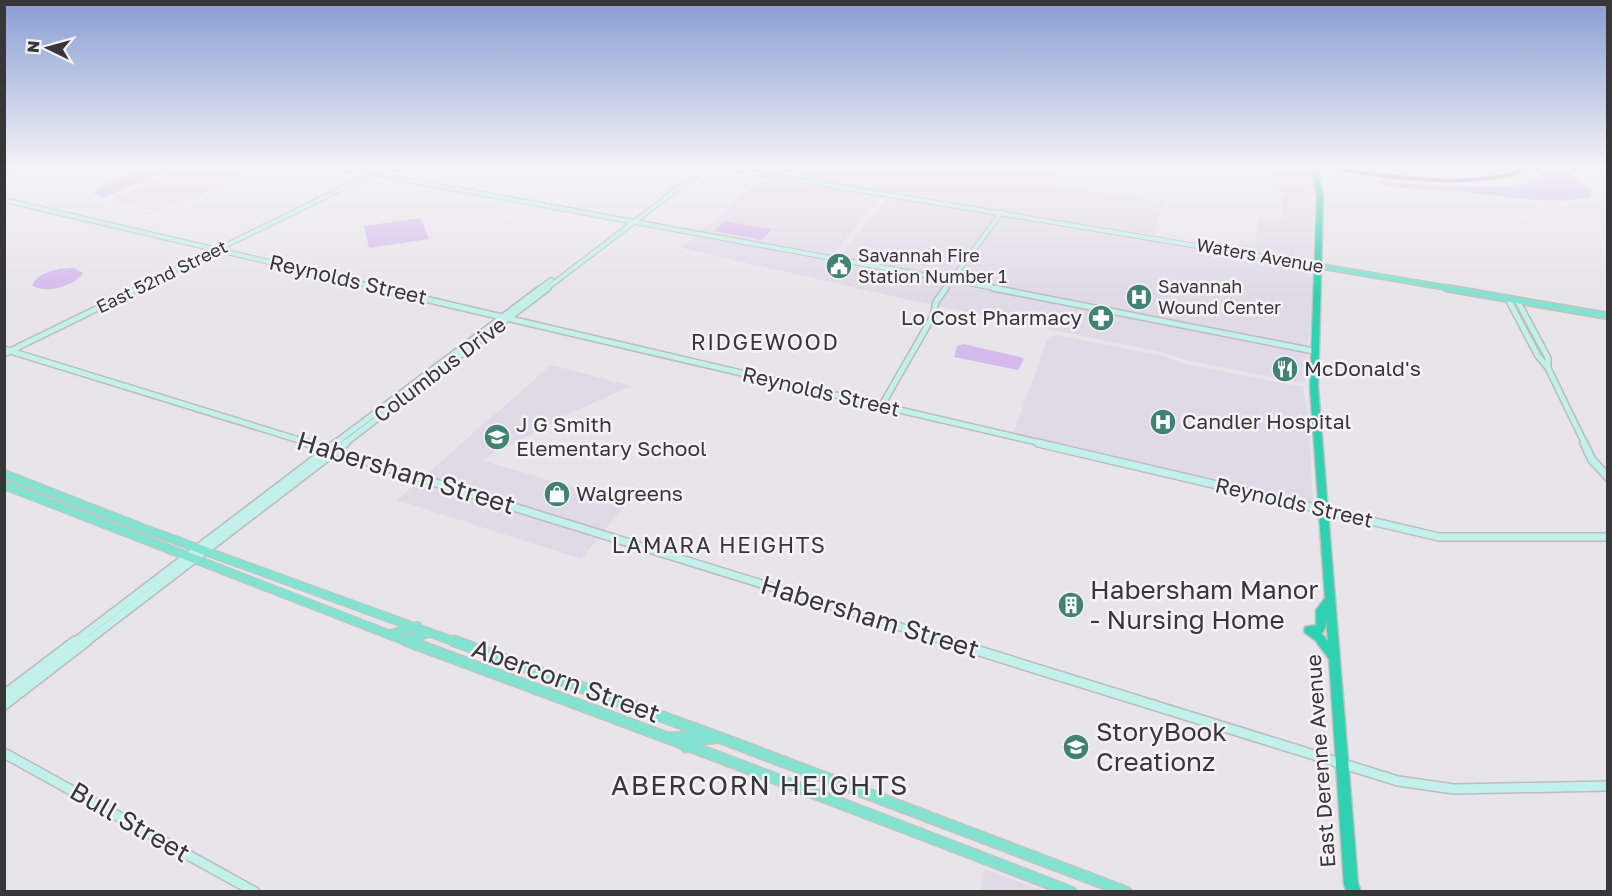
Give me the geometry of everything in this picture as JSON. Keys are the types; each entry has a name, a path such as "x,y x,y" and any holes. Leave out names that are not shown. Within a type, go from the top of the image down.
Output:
{"highway":[{"name":"East Derenne Avenue","path":"1320,210 1314,387 1351,889"},
{"path":"1330,599 1321,610 1319,629 1309,630 1319,637 1334,657"}],"main road":[{"name":"Waters Avenue","path":"1319,266 1608,315"},
{"name":"Abercorn Street","path":"4,474 142,528 436,633 1126,891"},
{"name":"Abercorn Street","path":"4,485 686,747 803,788 1071,891"},
{"path":"391,634 417,626"},
{"path":"403,639 419,634 436,633"},
{"path":"663,738 686,737 696,729"},
{"path":"686,747 701,739 726,740"}],"street":[{"name":"Reynolds Street","path":"46,210 1439,537 1608,537"},
{"name":"East 52nd Street","path":"4,354 300,210"},
{"path":"570,210 952,280 1314,351"},
{"name":"Columbus Drive","path":"4,695 203,548 646,210"},
{"name":"Columbus Drive","path":"631,221 647,210"},
{"name":"Waters Avenue","path":"988,210 1319,266"},
{"path":"882,405 933,316 936,302 1002,212"},
{"path":"1508,299 1538,356 1548,368 1592,460 1608,477"},
{"path":"1517,300 1548,358 1548,368"},
{"name":"Habersham Street","path":"4,349 1398,781 1444,788 1608,786"},
{"name":"Columbus Drive","path":"4,705 192,556"},
{"name":"Bull Street","path":"4,753 255,891"}],"shaded area":[{"path":"726,210 871,210 831,257 699,233"},
{"path":"878,210 971,210 1314,268 1305,384 923,303 681,248 697,235 836,260"},
{"path":"991,210 1161,210 1154,237"},
{"path":"1281,210 1313,210 1312,262 1238,251 1239,241 1256,244 1258,217 1281,221"},
{"path":"421,218 429,239 369,248 364,226"},
{"path":"725,221 772,229 762,240 714,231"},
{"path":"74,268 83,273 67,285 44,289 32,285 45,273"},
{"name":"Candler Hospital","path":"1055,335 1303,387 1308,414 1313,502 1016,434 1014,431 1048,338"},
{"path":"963,344 1024,359 1018,370 954,357 957,346"},
{"path":"551,365 631,386 571,413 481,460 627,503 581,559 397,500"},
{"path":"985,869 1044,891 980,891"}],"place":[{"name":"Savannah Fire Station Number 1","path":"839,266"},
{"name":"Savannah Wound Center","path":"1139,297"},
{"name":"Lo Cost Pharmacy","path":"1101,318"},
{"name":"McDonald's","path":"1285,369"},
{"name":"Candler Hospital","path":"1163,422"},
{"name":"J G Smith Elementary School","path":"497,437"},
{"name":"Walgreens","path":"557,494"},
{"name":"Habersham Manor - Nursing Home","path":"1071,605"},
{"name":"StoryBook Creationz","path":"1076,747"}],"district":[{"name":"RIDGEWOOD","path":"765,342"},
{"name":"LAMARA HEIGHTS","path":"719,545"},
{"name":"ABERCORN HEIGHTS","path":"760,786"}]}
